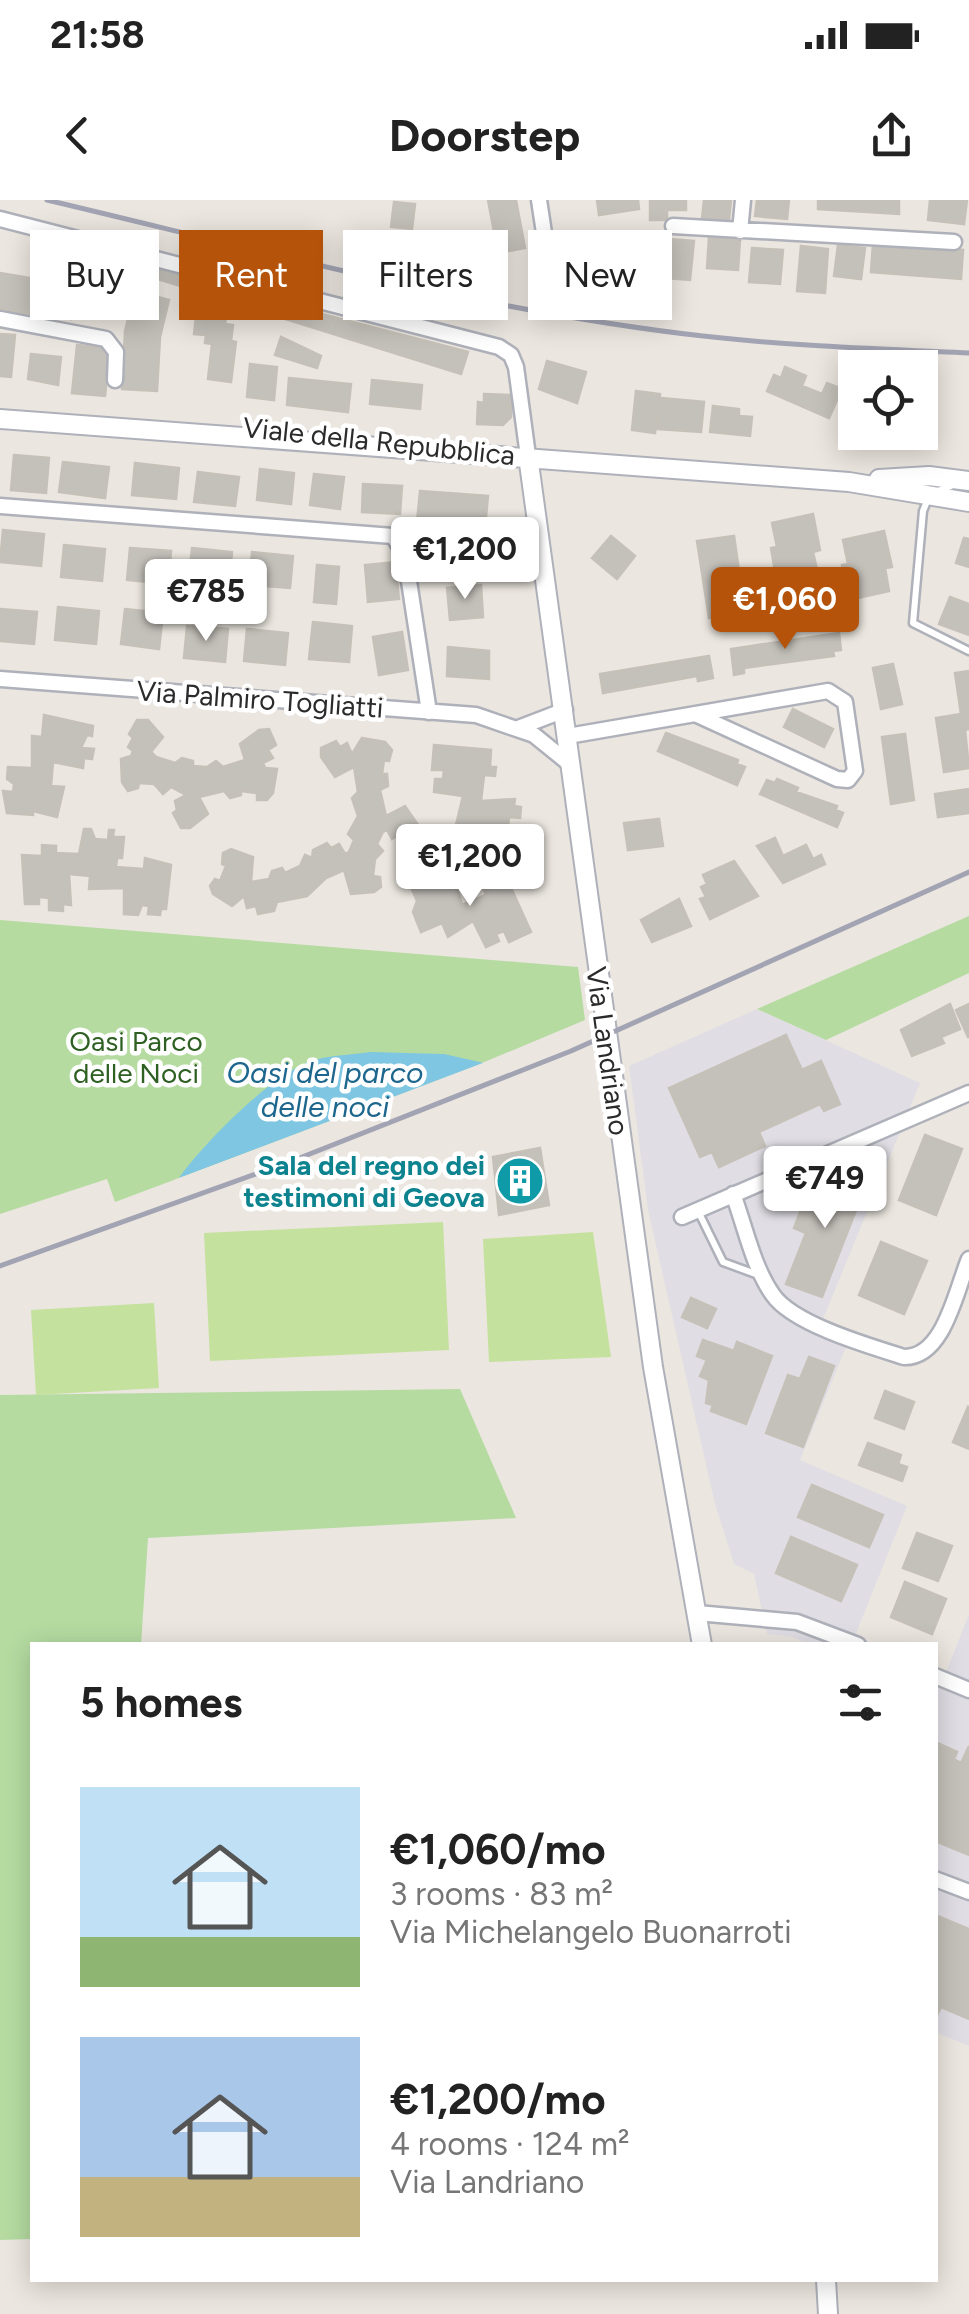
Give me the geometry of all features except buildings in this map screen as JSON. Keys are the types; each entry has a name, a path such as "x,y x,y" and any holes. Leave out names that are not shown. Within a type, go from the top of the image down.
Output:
{"street":[{"path":"539,200 544,230"},
{"path":"740,231 742,200"},
{"path":"0,218 54,236 461,334 511,355 528,456 849,482 969,502"},
{"path":"673,226 954,242"},
{"path":"0,318 106,339 116,352 115,380"},
{"name":"Viale della Repubblica","path":"0,407 502,447 528,456"},
{"name":"Viale della Repubblica","path":"0,419 492,458 528,456"},
{"name":"Via Landriano","path":"528,456 653,1367 702,1642"},
{"path":"849,482 919,476 967,480"},
{"path":"0,506 393,536 405,555 429,712"},
{"name":"Via Palmiro Togliatti","path":"0,679 476,716 518,729 548,744 571,765"},
{"path":"568,736 695,714 834,692 846,706 855,771 848,780 837,779 695,714"},
{"path":"518,729 565,710"},
{"path":"682,1217 968,1097"},
{"path":"733,1194 774,1296 795,1314 913,1358 935,1341 969,1259"},
{"path":"697,1613 778,1619 844,1642"},
{"path":"938,1677 969,1690"},
{"path":"938,1880 969,1892"},
{"path":"826,2282 828,2314"}],"lane":[{"path":"967,480 930,494 916,545 913,623 969,650"},
{"path":"698,1210 723,1262 764,1278"}],"shaded area":[{"path":"757,1009 920,1083 819,1329 848,1342 800,1460 907,1506 855,1636 869,1642 804,1642 767,1634 754,1574 734,1564 715,1504 648,1210 629,1066"},
{"path":"969,1614 969,2046 938,2033 938,1670 946,1672"}],"green space":[{"path":"969,916 969,973 826,1040 757,1009"},
{"name":"Oasi Parco delle Noci","path":"0,920 578,967 585,1020 439,1081 115,1202 107,1179 0,1214"},
{"path":"443,1222 449,1350 210,1361 204,1233"},
{"path":"593,1232 611,1357 489,1362 483,1239"},
{"path":"154,1303 159,1388 36,1395 31,1310"},
{"path":"460,1389 516,1518 148,1538 141,1642 30,1642 30,2239 0,2240 0,1395"}],"water":[{"name":"Oasi del parco delle noci","path":"370,1052 444,1054 484,1063 179,1178 222,1128 280,1078 315,1060"}],"pier":[{"path":"488,1061 485,1067 277,1147 181,1183 174,1180"}],"railway":[{"path":"47,200 373,278 620,325 736,339 969,353"},
{"path":"0,1266 292,1161 571,1051 969,872"}],"place":[{"name":"Sala del regno dei testimoni di Geova","path":"520,1181"}]}
